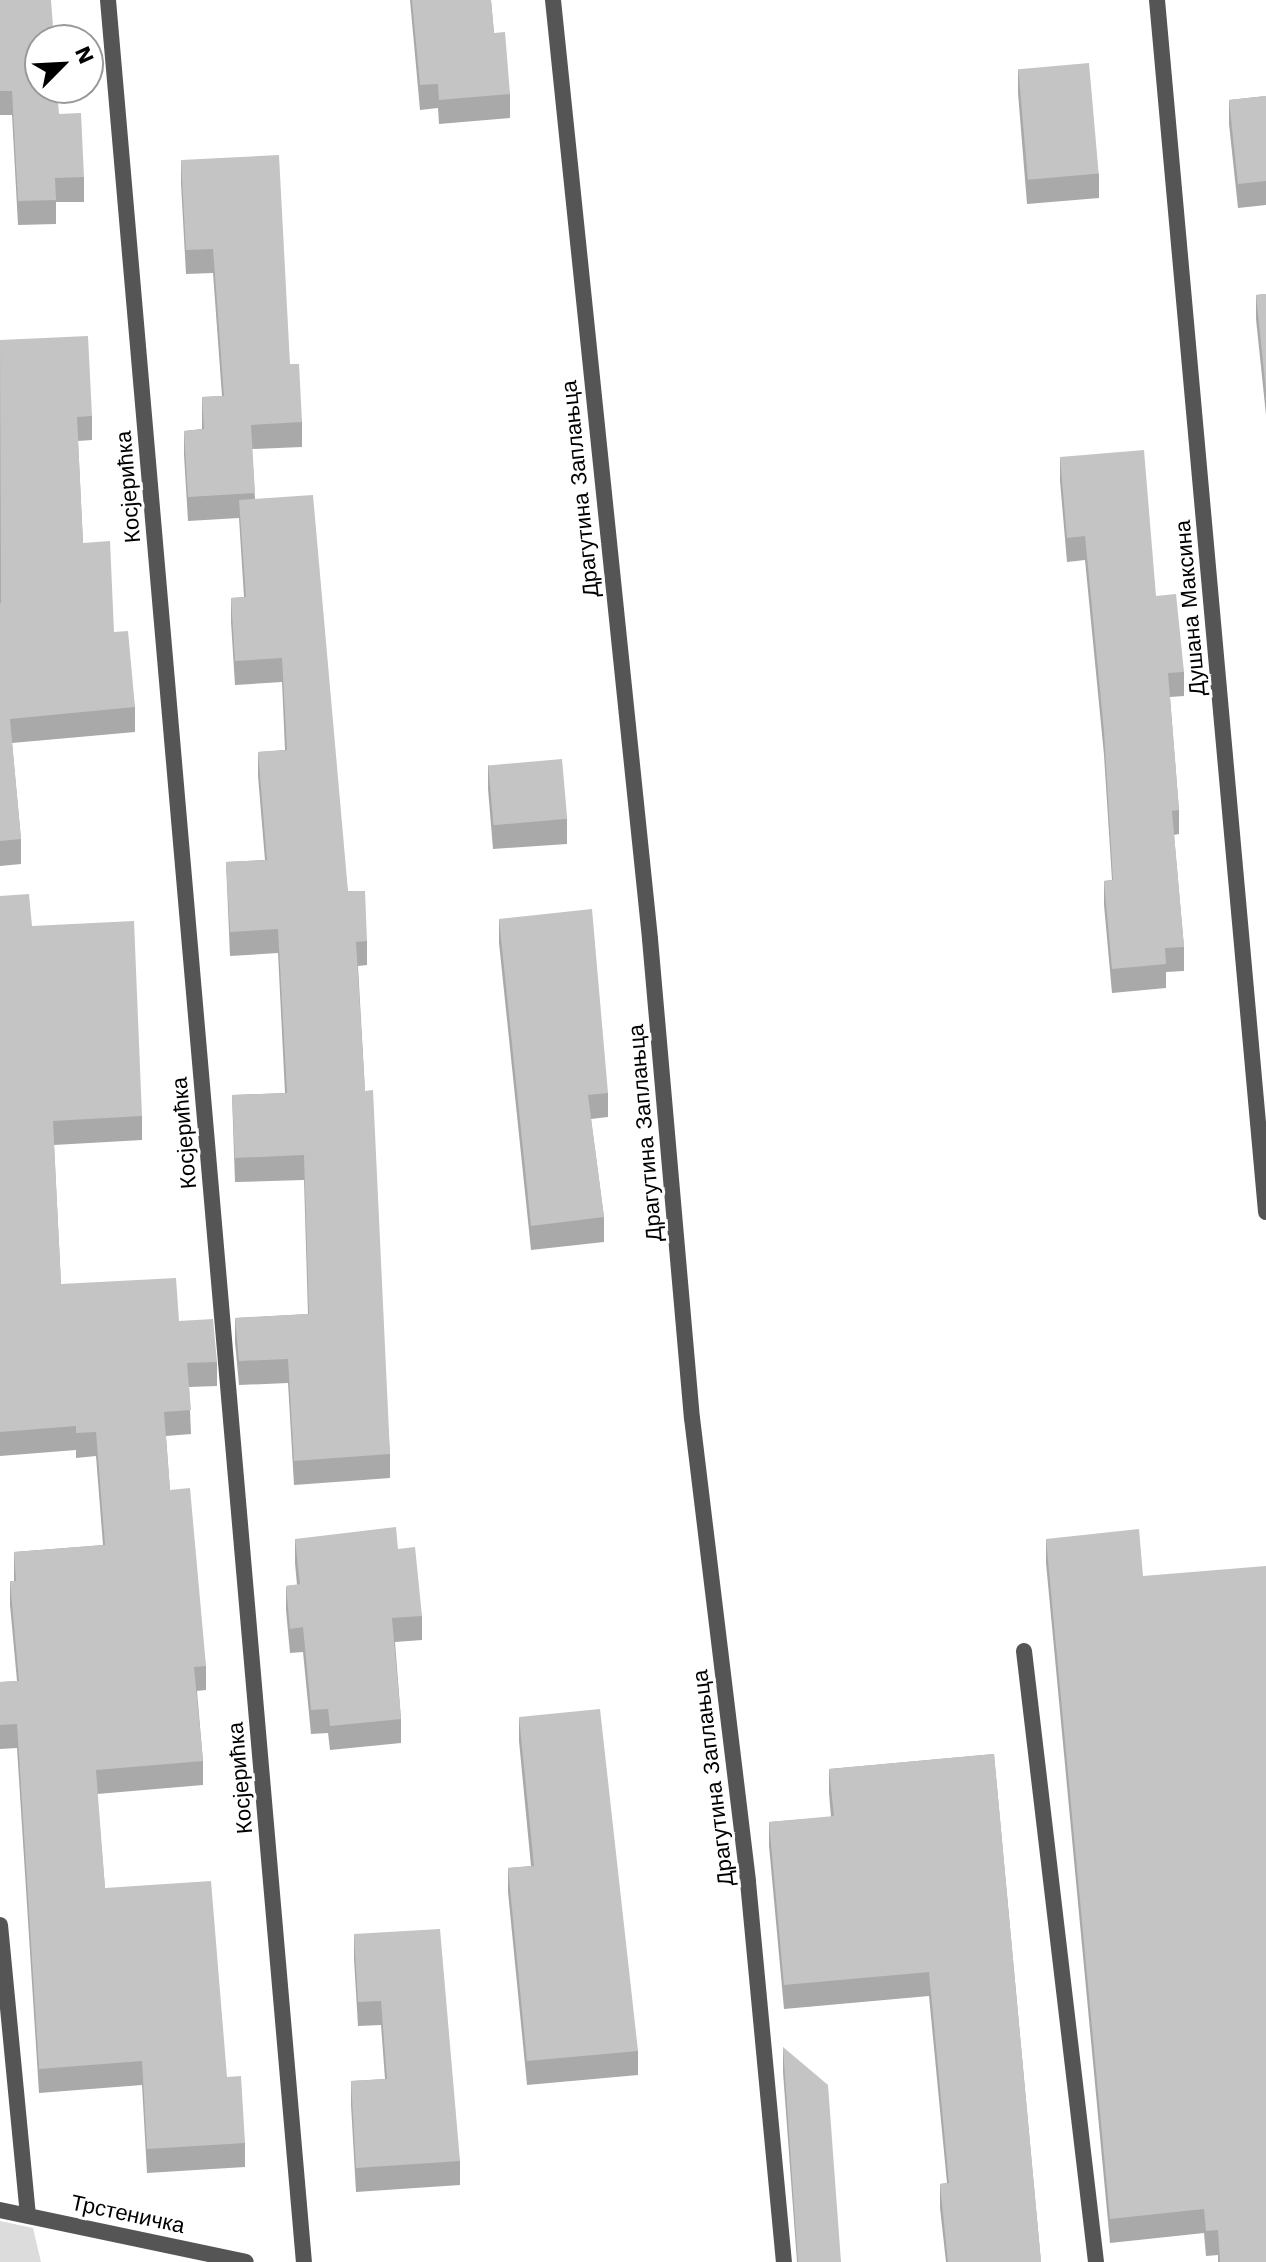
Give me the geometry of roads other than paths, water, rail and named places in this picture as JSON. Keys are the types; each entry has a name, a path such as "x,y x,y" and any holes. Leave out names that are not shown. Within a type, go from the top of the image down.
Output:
{"street":[{"name":"Косјерићка","path":"108,0 304,2262"},
{"name":"Драгутина Заплањца","path":"553,0 650,939 692,1418 748,1882 784,2262"},
{"name":"Душана Максина","path":"1157,0 1266,1212"},
{"path":"1024,1651 1096,2262"},
{"path":"0,1925 28,2216"},
{"name":"Трстеничка","path":"0,2210 246,2262"}]}
